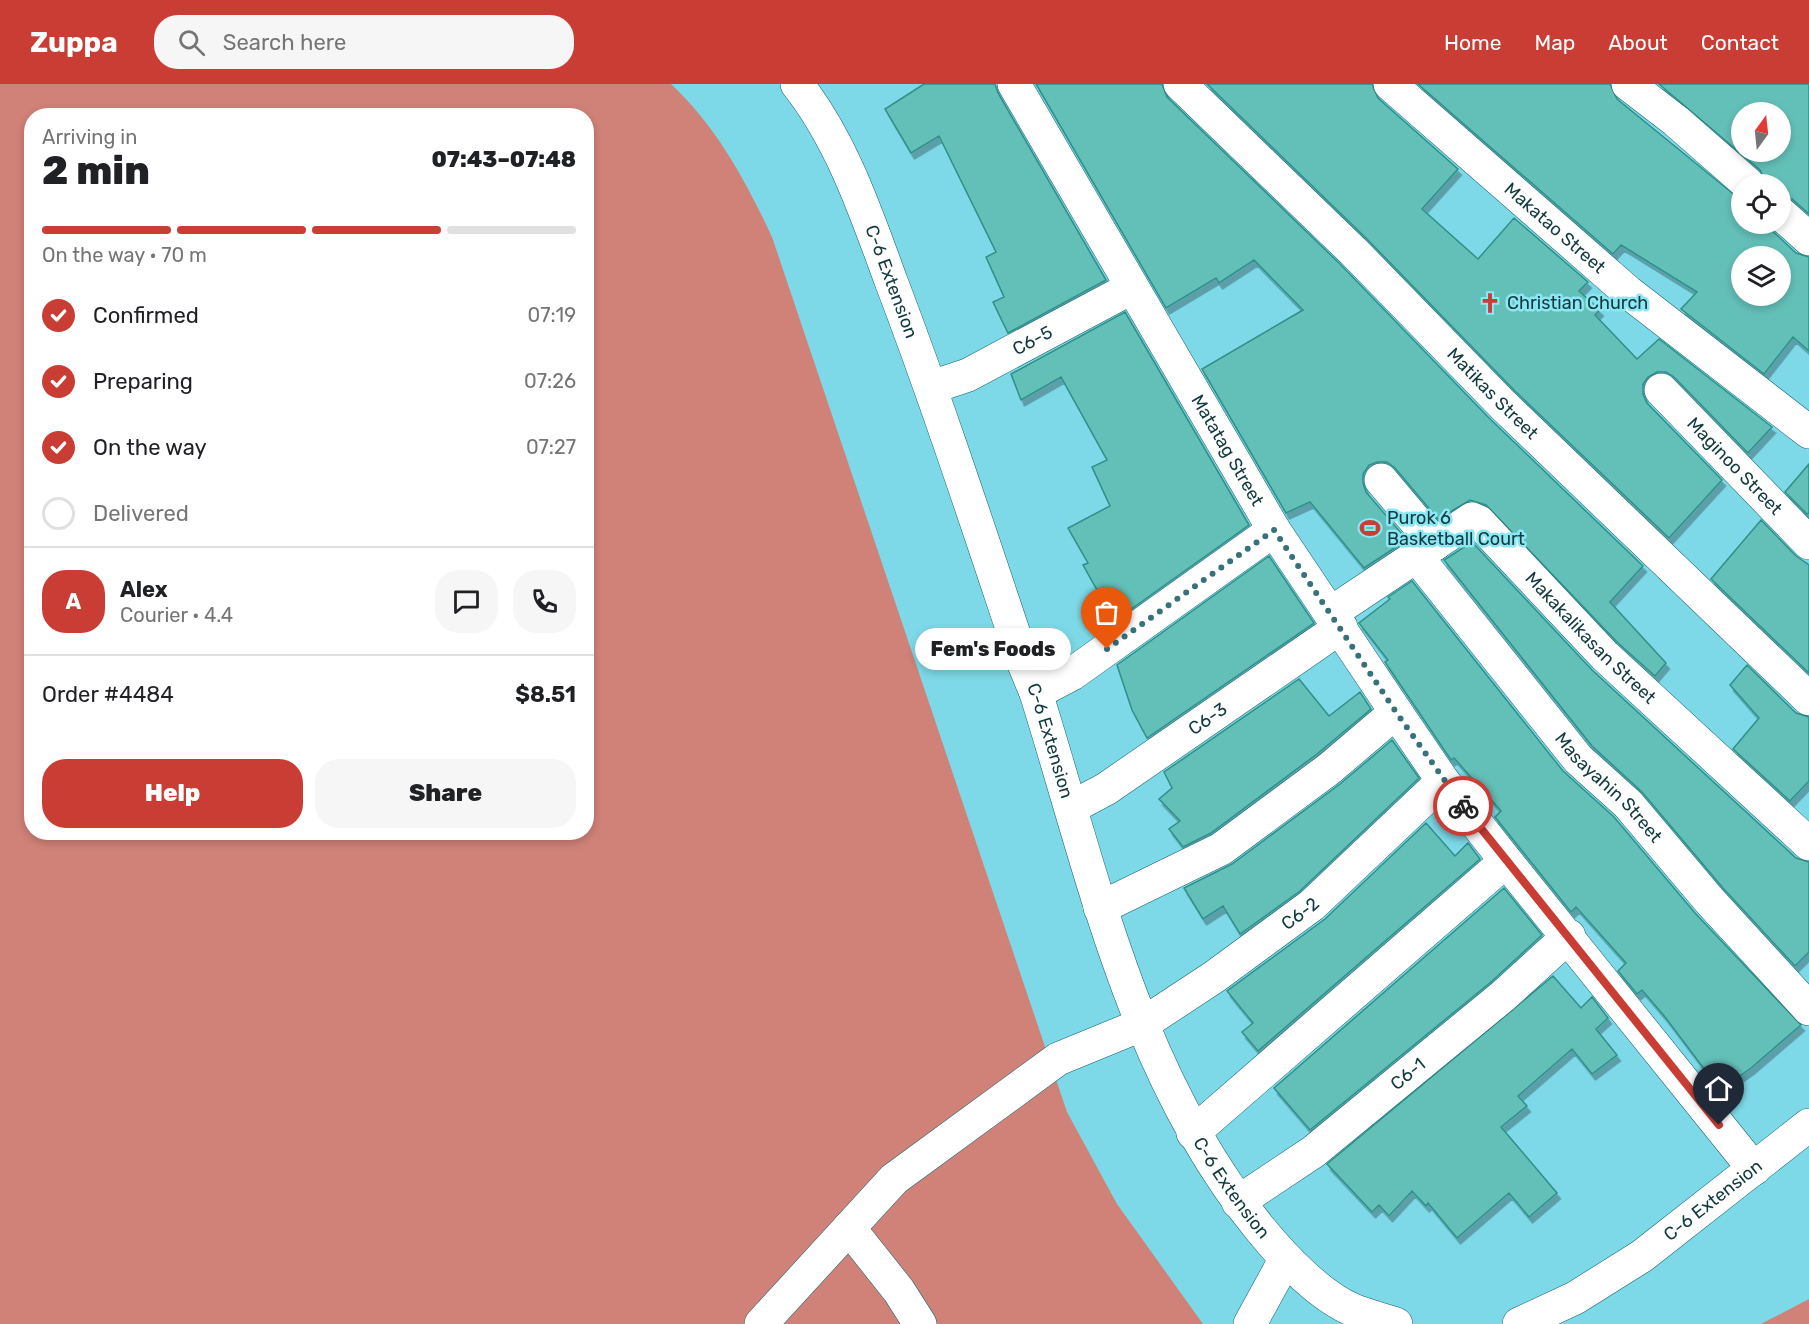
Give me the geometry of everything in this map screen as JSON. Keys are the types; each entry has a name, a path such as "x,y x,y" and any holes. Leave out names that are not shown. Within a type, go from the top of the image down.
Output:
{"street":[{"name":"C-6 Extension","path":"797,84 815,107 855,184 932,387 1024,664 1036,693 1072,807 1100,908 1141,1025 1193,1133 1238,1202 1285,1260 1352,1310 1396,1324"},
{"name":"Matatag Street","path":"1014,84 1274,530 1443,781 1754,1169"},
{"name":"Matikas Street","path":"1180,84 1353,251 1510,412 1809,699"},
{"name":"Makatao Street","path":"1390,84 1628,292 1809,432"},
{"path":"1628,84 1676,121 1737,174"},
{"path":"1791,223 1809,239"},
{"name":"C6-5","path":"932,387 968,375 1131,288"},
{"name":"Maginoo Street","path":"1661,390 1809,543"},
{"name":"Masayahin Street","path":"1382,480 1426,550 1578,759 1628,804 1709,900 1809,1009"},
{"name":"Makakalikasan Street","path":"1336,620 1426,550 1472,519 1479,522 1605,656 1809,844"},
{"path":"1036,693 1072,674 1274,530"},
{"name":"C6-3","path":"1072,807 1106,789 1336,620"},
{"path":"1100,908 1221,849 1329,769 1396,712"},
{"name":"C6-2","path":"761,1324 894,1179 1058,1059 1141,1025 1181,1001 1312,905 1443,781"},
{"path":"1193,1133 1506,861"},
{"name":"C6-1","path":"1238,1202 1312,1152 1503,996 1569,936"},
{"name":"C-6 Extension","path":"1519,1324 1575,1298 1642,1256 1809,1125"},
{"path":"849,1228 899,1291 920,1324"},
{"path":"1250,1324 1285,1260"}],"shaded area":[{"path":"0,84 671,84 687,100 729,155 772,237 1067,1112 1117,1204 1203,1324 0,1324"},
{"path":"1809,1299 1809,1324 1761,1324"}],"building":[{"path":"924,84 995,84 998,93 1106,280 1008,333 993,302 1004,297 986,257 996,252 939,136 911,153 885,109"},
{"path":"1036,84 1162,84 1167,97 1340,264 1489,418 1643,566 1610,602 1666,663 1655,676 1618,643 1486,505 1470,500 1438,519 1395,468 1387,462 1369,465 1363,474 1366,492 1407,540 1364,568 1310,502 1286,513 1202,369 1303,310 1254,260 1219,283 1216,278 1166,308"},
{"path":"1207,84 1372,84 1378,98 1458,169 1422,209 1478,259 1514,218 1588,282 1579,291 1600,310 1595,315 1637,359 1659,339 1772,427 1748,453 1674,377 1666,372 1657,372 1648,377 1643,384 1643,394 1647,403 1722,480 1669,538 1515,391 1366,238"},
{"path":"1418,84 1610,84 1617,99 1731,192 1731,234 1776,234 1789,246 1731,246 1731,306 1791,306 1791,248 1796,253 1809,257 1809,351 1793,337 1764,374 1681,309 1697,292 1621,245 1613,254"},
{"path":"1659,84 1809,84 1809,214 1791,199 1791,174 1762,174 1751,162 1791,162 1791,102 1731,102 1731,145"},
{"path":"1125,312 1249,525 1106,627 1104,623 1107,622 1095,601 1101,597 1083,565 1088,563 1068,528 1110,506 1092,467 1107,460 1061,377 1021,400 1011,374"},
{"path":"1809,464 1809,513 1807,514 1785,492"},
{"path":"1761,520 1796,556 1809,565 1809,673 1711,579"},
{"path":"1472,542 1592,670 1796,858 1809,862 1809,952 1795,966 1723,888 1642,792 1592,746 1444,560"},
{"path":"1269,556 1314,623 1147,738 1132,710 1117,665"},
{"path":"1412,581 1563,771 1614,817 1695,913 1801,1025 1751,1068 1720,1090 1642,990 1637,994 1618,971 1626,963 1576,907 1571,912 1495,817 1501,811 1454,758 1451,760 1385,662 1388,660 1359,623 1390,599 1388,597"},
{"path":"1747,665 1796,713 1809,717 1809,781 1790,801 1733,749 1759,718 1730,685"},
{"path":"1299,679 1329,716 1360,692 1371,709 1317,754 1211,833 1183,847 1169,829 1180,821 1159,799 1172,788 1164,772"},
{"path":"1392,740 1419,778 1300,891 1240,934 1223,906 1203,919 1184,888 1232,864 1340,784"},
{"path":"1426,823 1455,856 1468,843 1480,859 1258,1051 1242,1032 1253,1023 1227,991 1325,919"},
{"path":"1504,888 1542,935 1491,982 1310,1130 1274,1088"},
{"path":"1553,976 1581,1008 1592,997 1608,1018 1596,1029 1617,1055 1592,1074 1572,1049 1518,1096 1527,1106 1501,1127 1557,1193 1529,1217 1509,1193 1457,1238 1428,1203 1426,1206 1412,1191 1389,1216 1379,1205 1372,1212 1327,1164"}],"way so far":[{"path":"1107,649 1274,530 1443,781 1463,806"}],"place":[{"name":"Christian Church","path":"1490,303"},
{"name":"Purok 6 Basketball Court","path":"1370,528"},
{"name":"Fem's Foods","path":"1107,649"}],"route":[{"path":"1463,806 1719,1125"}]}
